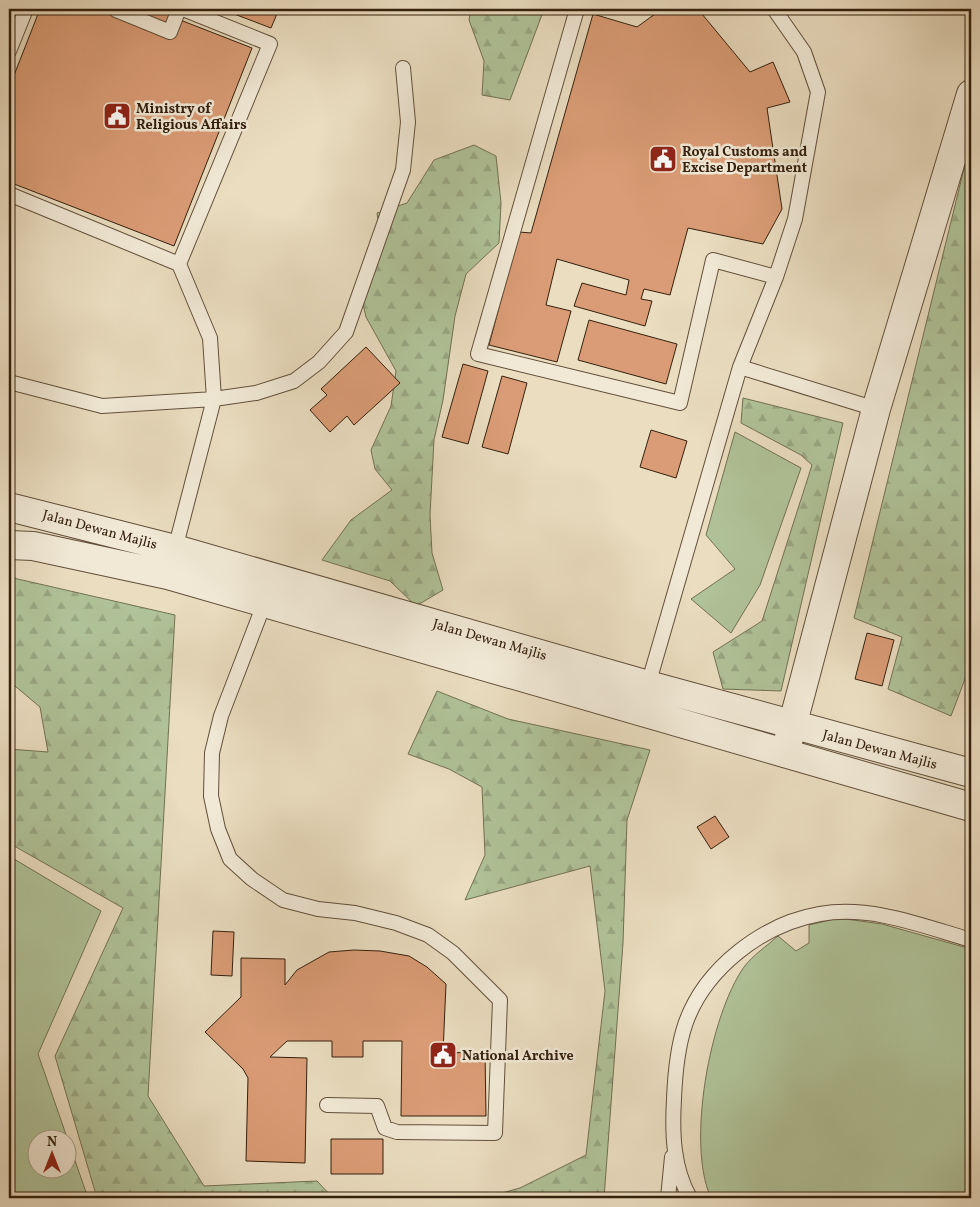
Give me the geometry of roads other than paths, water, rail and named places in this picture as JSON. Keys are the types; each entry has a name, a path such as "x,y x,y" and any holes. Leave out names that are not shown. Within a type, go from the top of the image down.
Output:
{"street":[{"path":"785,752 876,409 971,94"},
{"name":"Jalan Dewan Majlis","path":"9,507 175,549 648,685 971,773"},
{"name":"Jalan Dewan Majlis","path":"9,544 33,546 168,575 971,807"}],"lane":[{"path":"9,51 26,9"},
{"path":"116,9 170,32 179,9"},
{"path":"179,264 270,44 183,9"},
{"path":"577,9 478,354 680,403 713,260 776,277"},
{"path":"648,685 740,367 776,277 795,220 818,92 804,52 774,9"},
{"path":"9,382 102,406 214,399 256,393 294,381 319,362 346,332 403,170 408,122 403,68"},
{"path":"9,194 179,264 210,338 214,399 168,575"},
{"path":"740,367 876,409"},
{"path":"275,577 221,716 212,753 211,796 218,829 230,859 252,879 283,900 318,909 355,913 396,923 428,936 453,953 500,1000 495,1133 397,1132 384,1128 377,1106 327,1105"},
{"path":"668,1198 673,1143 676,1059 686,1024 700,994 716,973 738,952 763,936 789,923 820,914 856,912 891,917 971,940"},
{"path":"673,1143 678,1166 690,1198"}],"place":[{"name":"Ministry of Religious Affairs","path":"117,116"},
{"name":"Royal Customs and Excise Department","path":"663,159"},
{"name":"National Archive","path":"443,1055"}]}
